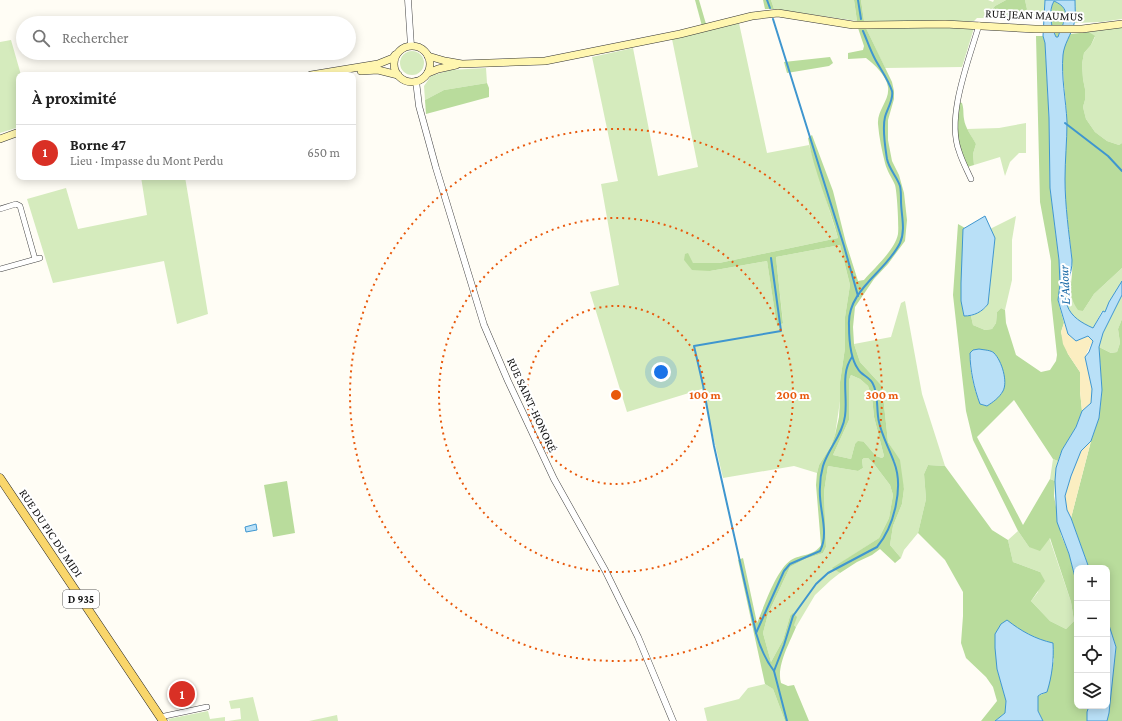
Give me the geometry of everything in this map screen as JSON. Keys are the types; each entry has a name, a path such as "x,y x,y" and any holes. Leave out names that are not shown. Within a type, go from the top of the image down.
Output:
{"main road":[{"name":"RUE JEAN MAUMUS","path":"462,64 545,61 680,34 752,16 778,13 853,24 945,24 1035,29 1082,29 1122,24"},
{"path":"332,72 384,62 393,58 403,48 411,46 420,47 428,56 430,66 428,73"},
{"path":"397,53 394,59 395,71 402,79 410,81 416,81 428,73 438,69 462,64"},
{"path":"428,56 444,61 462,64"},
{"path":"353,69 361,71 378,70 398,75"},
{"path":"0,138 16,133"},
{"name":"RUE DU PIC DU MIDI","path":"0,478 162,719"}],"street":[{"path":"408,0 411,46"},
{"path":"971,179 958,150 955,119 958,98 979,25"},
{"name":"RUE SAINT-HONORÉ","path":"416,81 419,106 436,168 484,325 508,381 554,479 605,570 638,637 673,721"},
{"path":"0,209 16,204 20,206 38,258 0,269"},
{"path":"162,719 207,708"}],"green space":[{"path":"695,0 699,0 706,24 702,26"},
{"path":"763,0 771,0 774,9 765,9"},
{"path":"771,0 854,0 857,21 774,9"},
{"path":"854,0 861,0 864,21 866,23 857,21"},
{"path":"861,0 988,0 993,2 994,0 1006,0 995,6 990,12 992,18 977,18 974,21 893,24 866,23 864,21"},
{"path":"1006,0 1025,0 1027,9 1024,16 992,18 990,12 995,6"},
{"path":"1025,0 1045,0 1044,18 1036,18 1034,15 1024,16 1027,9"},
{"path":"1075,0 1122,0 1122,19 1101,22 1075,23"},
{"path":"1054,1 1064,8 1065,12 1064,21 1058,37 1056,37 1054,33 1051,19 1051,9"},
{"path":"739,23 767,153 809,145 838,238 719,263 693,263 684,260 710,271 767,261 777,325 783,322 776,257 840,245 850,285 845,317 845,348 840,382 840,401 835,435 831,446 819,465 817,473 794,466 723,478 702,389 627,412 590,292 619,285 601,184 618,181 592,57 633,48 658,176 698,167 672,39"},
{"path":"958,26 974,28 962,67 885,68 866,28"},
{"path":"1122,27 1122,143 1119,145 1107,141 1095,132 1086,119 1083,107 1085,100 1085,89 1082,64 1084,53 1091,45 1095,37 1089,32"},
{"path":"858,28 866,28 892,82 894,99 888,120 888,140 892,161 899,175 904,193 907,220 905,241 888,264 874,279 855,307 853,327 854,344 860,362 882,386 888,442 900,460 904,489 902,504 893,526 890,545 901,558 895,563 880,549 840,573 832,568 879,538 889,518 893,495 890,485 868,458 864,458 862,460 863,468 858,471 828,466 824,492 826,547 823,553 805,559 790,567 768,614 763,633 771,662 783,640 790,616 793,613 797,617 794,625 796,627 782,662 780,676 781,683 788,686 794,685 809,721 785,721 773,689 765,684 738,560 743,558 757,623 775,580 780,572 791,560 815,551 821,545 816,485 817,473 819,465 831,446 839,417 840,382 845,348 845,317 850,285 840,245 776,257 783,323 777,326 767,261 710,271 692,270 684,260 685,254 688,253 693,263 719,263 838,238 811,151 808,138 812,135 833,191 846,243 858,281 864,280 884,258 893,246 898,234 896,189 885,163 878,124 879,114 887,96 888,87 883,74 866,58 848,59 848,53 863,50 864,46","holes":["851,375 860,379 868,386 872,397 874,417 884,456 882,458 876,456 864,442 858,441 855,444 851,459 833,455 849,420 849,380"]},
{"path":"1089,32 1095,36 1091,45 1084,53 1082,64 1085,89 1085,100 1083,107 1086,119 1095,132 1107,141 1119,145 1122,143 1122,268 1094,294 1083,311 1078,310 1074,304 1071,292 1072,261 1065,192 1067,124 1063,57 1065,45 1070,34"},
{"path":"1036,36 1043,36 1045,43 1049,118 1050,188 1059,260 1060,284 1058,301 1064,323 1061,332 1068,354 1080,372 1082,411 1076,427 1062,450 1058,461 1053,459 1014,400 977,437 1023,525 1050,479 1055,481 1054,496 1061,535 1069,554 1074,573 1074,621 1071,602 1050,538 1040,551 1029,547 1018,531 973,440 966,411 953,295 958,224 965,228 963,229 962,285 962,305 964,316 971,316 973,325 985,330 992,329 996,323 997,312 1001,308 1005,310 1006,323 1016,355 1041,372 1050,370 1056,361 1057,355 1051,300 1051,261 1040,202","holes":["970,353 1000,363 1003,371 1004,388 1002,392 987,406 980,404 972,379"]},
{"path":"11,40 20,72 16,72 16,128 0,133 0,42"},
{"path":"412,51 421,54 424,63 421,72 412,75 403,72 400,63 403,54"},
{"path":"830,57 833,63 829,66 787,73 784,62"},
{"path":"486,68 487,83 444,90 425,100 424,86 431,76 450,70"},
{"path":"487,83 489,88 489,97 426,114 425,100 444,90"},
{"path":"956,101 962,103 966,126 976,144 973,154 974,165 964,168 957,152 954,127"},
{"path":"1026,123 1026,153 1019,153 1010,162 1005,176 1000,157 974,165 973,154 976,144 967,129 999,128"},
{"path":"141,180 186,180 208,314 177,324 164,261 53,283 27,199 66,188 78,229 147,215"},
{"path":"1016,216 1012,240 1012,280 1005,310 1001,308 997,312 996,323 992,329 985,330 973,325 971,316 984,309 988,304 995,238 990,229"},
{"path":"1122,268 1122,281 1109,302 1105,312 1102,311 1093,328 1078,320 1068,308 1066,302 1065,294 1070,278 1071,284 1083,311 1094,294"},
{"path":"1122,295 1122,319 1118,329 1120,343 1117,352 1111,353 1099,347 1103,333"},
{"path":"905,301 922,394 945,466 928,465 924,474 926,499 918,533 904,550 901,558 890,545 893,526 902,504 904,489 893,450 888,442 882,386 860,362 854,344 891,337 901,303"},
{"path":"1122,319 1122,721 1107,721 1108,709 1110,709 1110,696 1116,647 1110,628 1110,565 1088,565 1071,518 1091,441 1099,418 1102,390 1099,347 1111,353 1117,352 1120,343 1118,329"},
{"path":"851,375 860,379 868,386 872,397 874,417 884,456 882,458 876,456 864,442 855,444 851,459 833,455 849,420 849,380"},
{"path":"864,458 868,458 874,464 890,485 893,495 889,518 879,538 833,568 840,573 815,595 796,627 790,616 783,640 771,662 763,633 768,614 790,567 805,559 823,553 826,547 824,492 828,466 858,471 863,468 862,460"},
{"path":"1053,459 1058,461 1055,481 1050,479"},
{"path":"928,465 945,466 992,530 1008,540 1013,562 1040,572 1045,581 1031,601 1050,621 1066,629 1074,621 1074,709 1088,709 1087,721 1043,721 1038,711 1038,696 1047,692 1054,659 1042,641 1019,630 1007,620 997,669 1006,701 1005,713 995,721 981,721 997,701 993,687 986,677 966,658 961,643 963,592 945,560 918,533 926,499 924,474"},
{"path":"287,481 295,533 273,537 264,485"},
{"path":"1018,531 1029,547 1049,537 1071,602 1074,621 1066,629 1050,621 1031,601 1038,592 1040,572 1013,562 1008,540"},
{"path":"765,684 773,689 785,721 707,721 704,708 739,699 748,688"},
{"path":"253,697 259,721 228,721 241,719 240,708 231,709 229,701"},
{"path":"208,711 210,719 225,717 225,721 169,721 168,719"},
{"path":"337,715 338,721 309,721"}],"sand":[{"path":"1064,323 1068,334 1076,341 1088,336 1093,340 1085,357 1092,389 1091,403 1082,411 1080,372 1063,344 1061,332"},
{"path":"1091,441 1071,518 1067,510 1065,496 1081,451"}],"water":[{"name":"L'Adour","path":"1045,0 1075,0 1075,21 1063,55 1063,80 1067,122 1065,189 1072,260 1071,272 1065,293 1067,305 1071,313 1077,319 1093,328 1103,311 1105,312 1109,302 1122,281 1122,295 1103,333 1099,347 1102,390 1099,418 1091,441 1081,451 1065,496 1067,510 1088,565 1074,565 1074,573 1069,554 1057,522 1055,481 1056,468 1062,450 1076,427 1082,411 1091,403 1092,389 1085,357 1089,352 1093,341 1088,336 1076,341 1068,334 1058,300 1060,284 1059,260 1050,188 1049,118 1045,43 1043,36","holes":["1054,1 1064,8 1064,21 1058,37 1056,37 1052,24 1052,5"]},
{"path":"985,216 995,238 988,304 978,313 964,316 961,301 963,229"},
{"path":"979,349 994,353 999,361 1005,382 1003,391 998,398 987,406 980,404 974,385 970,359 970,353 973,350"},
{"path":"256,524 257,530 246,532 245,527"},
{"path":"1007,620 1028,634 1053,643 1053,662 1049,686 1047,692 1038,696 1038,711 1043,721 995,721 1005,713 1006,701 997,669 995,634 1001,624"},
{"path":"1110,628 1116,647 1110,704"},
{"path":"1088,709 1109,709 1107,721 1087,721"}],"waterway":[{"path":"767,0 770,8"},
{"path":"858,0 861,19"},
{"path":"773,19 844,246 858,296"},
{"path":"787,721 774,671 793,616 816,584 828,573 877,547 888,529 896,506 898,483 897,472 880,427 875,388 872,382 859,371 855,365 850,348 849,336 850,313 854,302 868,282 894,253 900,243 903,233 901,191 897,179 888,163 884,138 884,122 891,101 892,91 873,56 863,31"},
{"path":"1065,123 1108,156 1122,171"},
{"path":"756,633 714,446 694,346 781,331 771,258"},
{"path":"774,671 763,653 756,633 784,571 790,564 820,551 823,544 824,528 820,495 821,474 825,460 844,423 846,408 845,378 848,364 852,357"}],"place":[{"name":"Borne 47","path":"182,694"}]}
